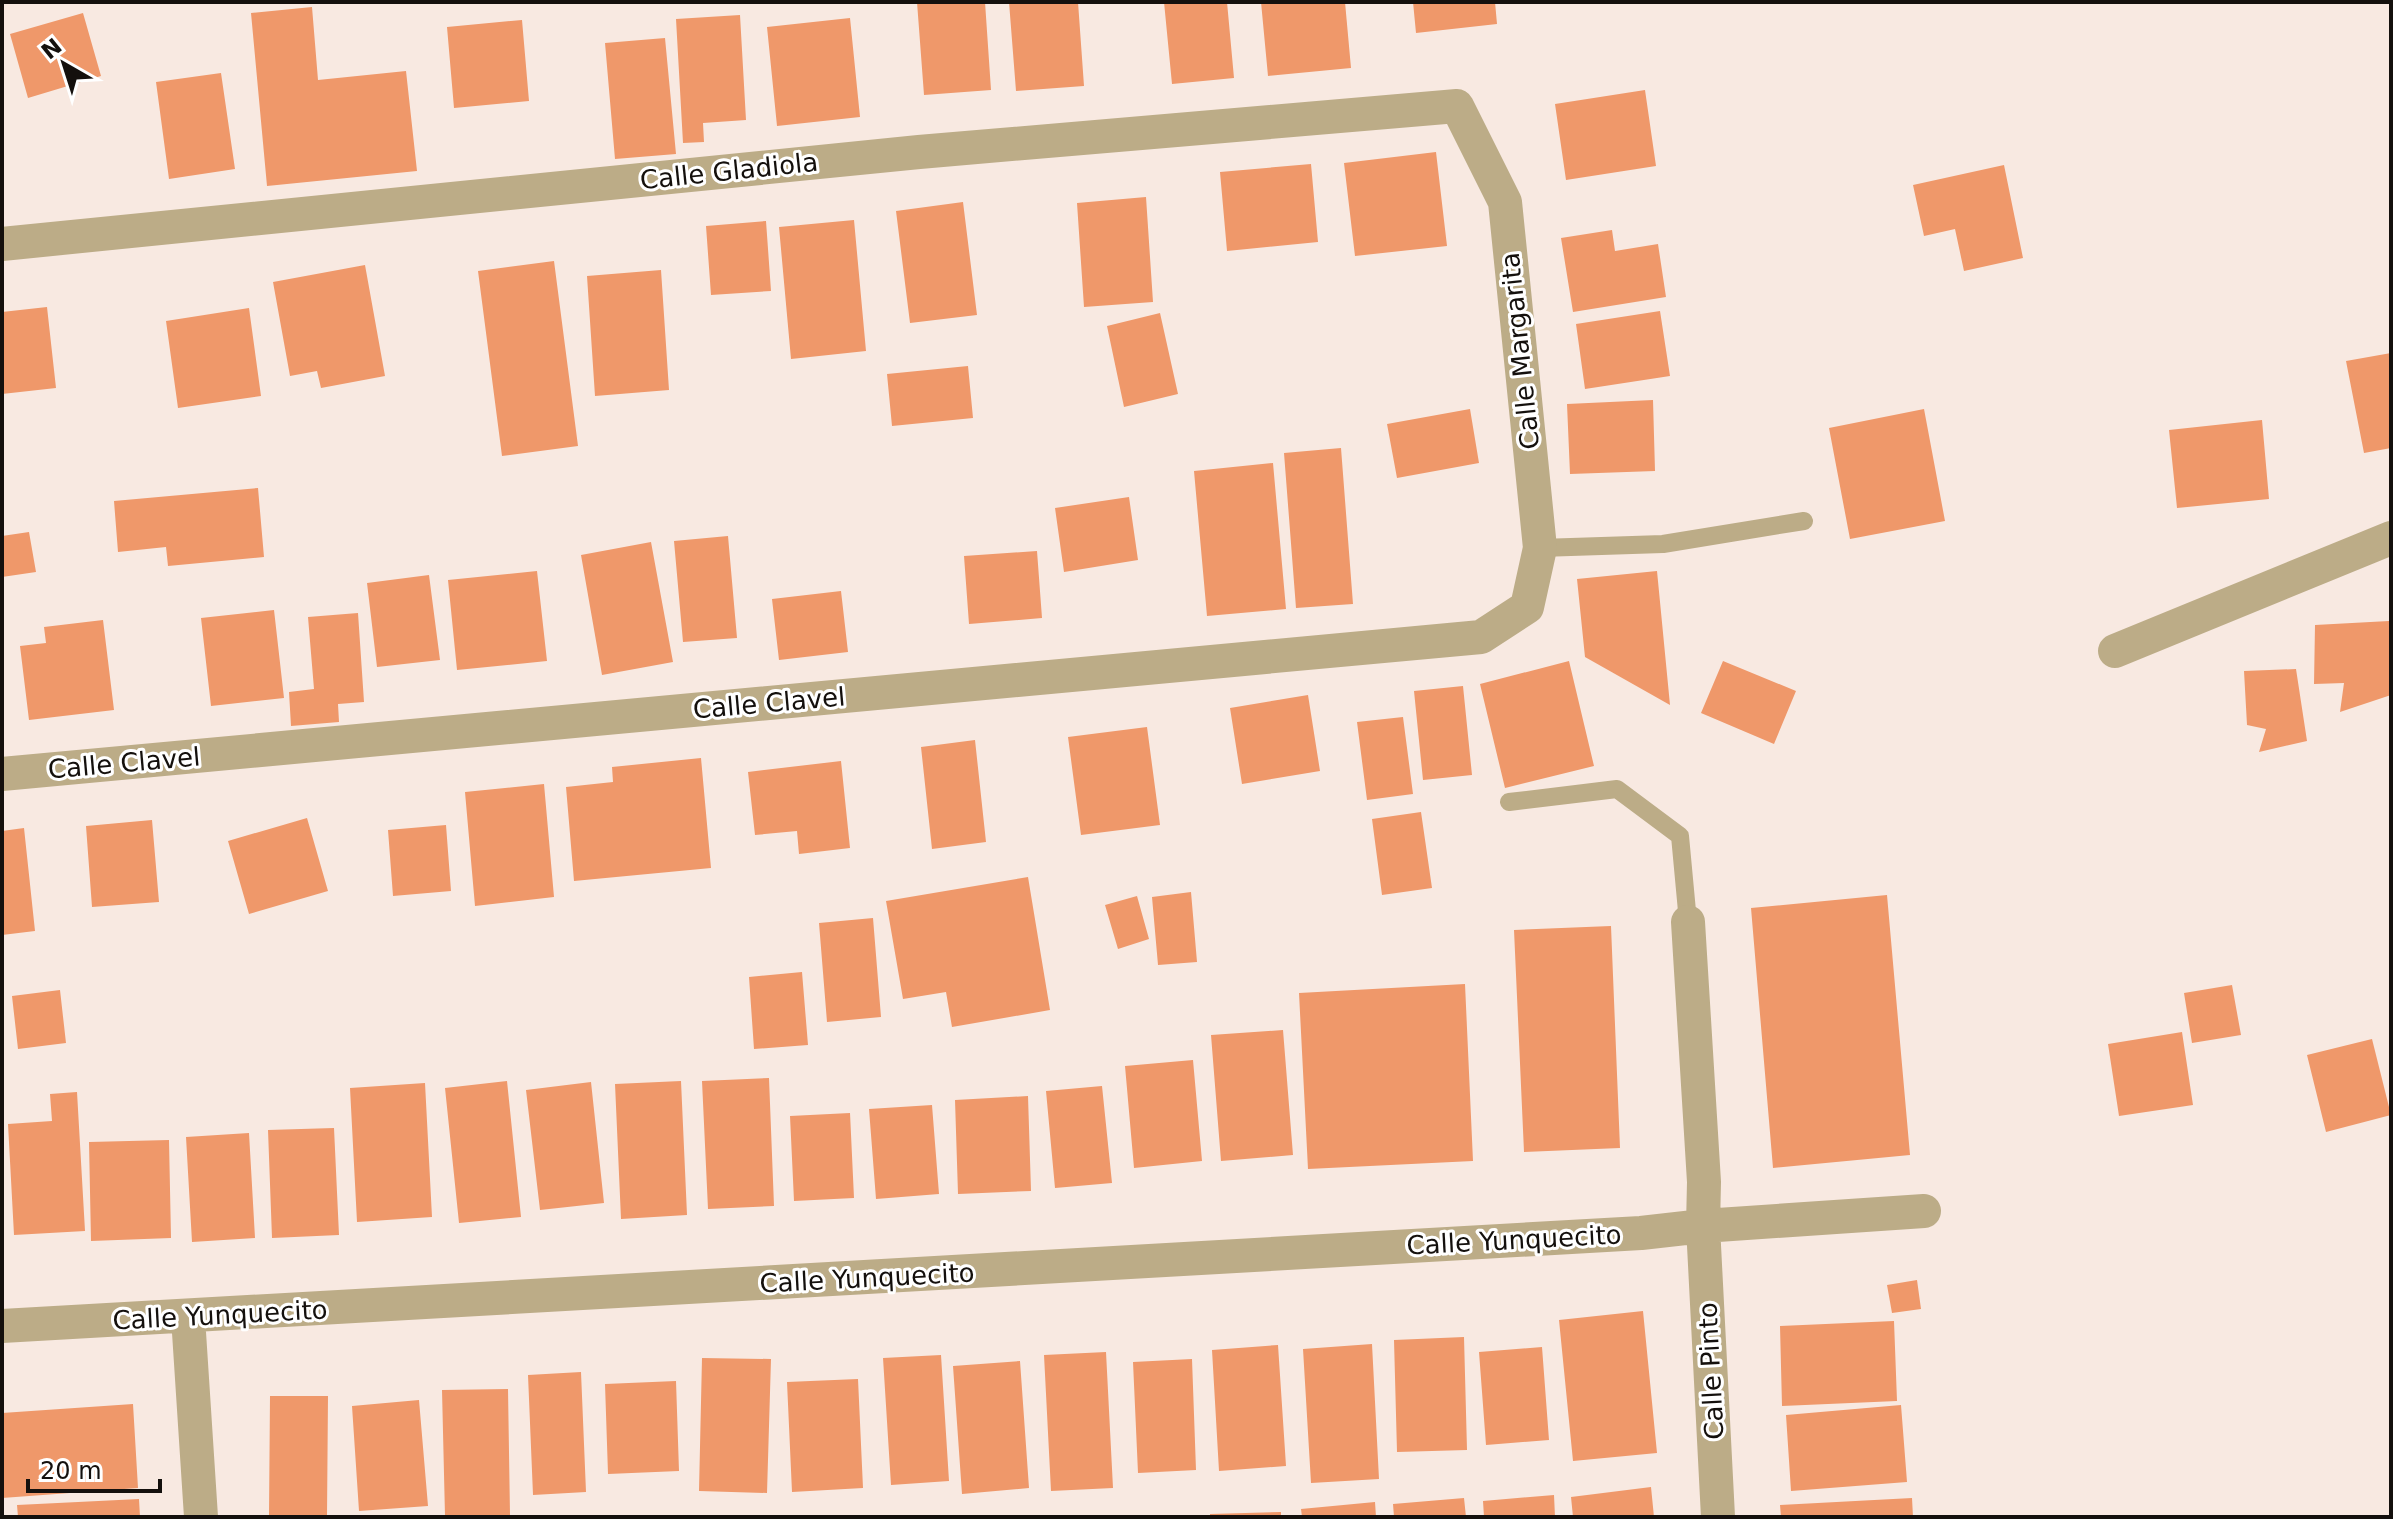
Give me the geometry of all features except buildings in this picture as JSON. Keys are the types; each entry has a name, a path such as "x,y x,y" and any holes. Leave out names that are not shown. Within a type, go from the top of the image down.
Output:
{"street":[{"name":"Calle Gladiola","path":"2,244 919,152 1457,106"},
{"name":"Calle Margarita","path":"1457,106 1505,202 1540,548 1527,607"},
{"path":"2115,651 2391,538"},
{"name":"Calle Clavel","path":"2,774 1481,637 1527,607"},
{"name":"Calle Pinto","path":"1688,922 1704,1182 1718,1225 1718,1517"},
{"path":"1718,1225 1924,1211"},
{"name":"Calle Yunquecito","path":"2,1326 1641,1233 1718,1225"},
{"path":"188,1317 201,1517"}],"lane":[{"path":"1540,548 1663,544 1804,521"},
{"path":"1509,802 1617,789 1680,836 1688,922"}]}
